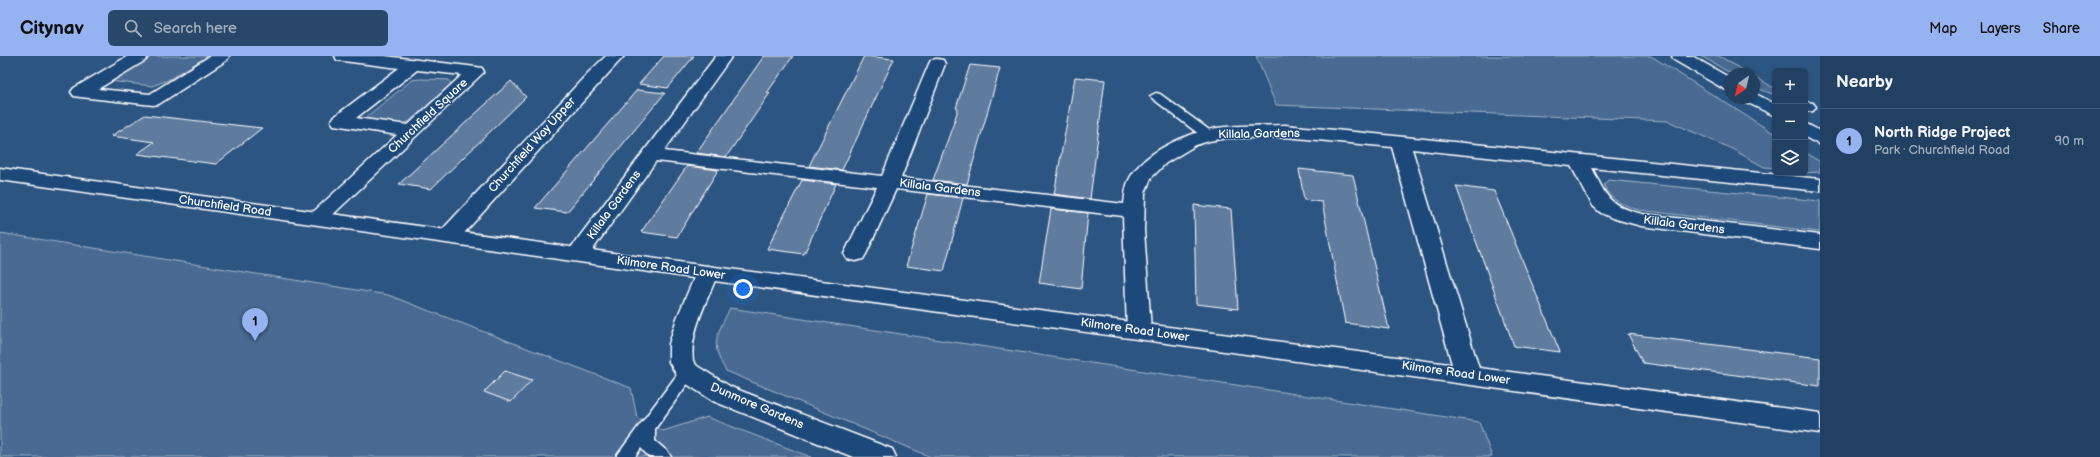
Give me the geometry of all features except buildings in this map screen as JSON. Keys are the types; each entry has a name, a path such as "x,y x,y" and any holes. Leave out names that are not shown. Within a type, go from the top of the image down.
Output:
{"street":[{"path":"140,56 80,92 153,100 221,56"},
{"name":"Churchfield Square","path":"318,218 476,72 343,56"},
{"name":"Churchfield Way Upper","path":"449,236 594,77 616,56"},
{"name":"Killala Gardens","path":"578,254 724,56"},
{"path":"1680,56 1724,82"},
{"path":"412,131 340,120 414,64"},
{"name":"Killala Gardens","path":"855,254 889,182 937,64"},
{"path":"1760,102 1772,108"},
{"name":"Killala Gardens","path":"1139,330 1134,211 1138,183 1155,161 1178,147 1208,135 1285,131 1820,185"},
{"path":"1808,132 1820,138"},
{"path":"1400,142 1468,375"},
{"name":"Killala Gardens","path":"651,155 1134,211"},
{"name":"Killala Gardens","path":"1578,160 1600,202 1608,208 1621,214 1640,220 1820,242"},
{"name":"Churchfield Road","path":"0,174 449,236"},
{"name":"Kilmore Road Lower","path":"449,236 707,273 1820,422"},
{"name":"Dunmore Gardens","path":"707,273 681,342 680,361 688,372 704,384 722,394 882,457"}],"lane":[{"path":"1156,96 1208,135"},
{"path":"625,457 688,372"},
{"path":"647,426 644,438 648,447 662,457"}],"shaded area":[{"path":"153,56 208,56 168,80 152,86 109,81"},
{"path":"1256,56 1651,56 1724,102 1724,104 1727,104 1772,132 1772,168 1764,167 1732,149 1668,121 1276,105"},
{"path":"1701,56 1719,56 1740,68 1724,68 1724,69"},
{"path":"412,80 449,80 451,84 409,122 395,125 369,120 366,117"},
{"path":"1760,80 1772,87 1772,94 1760,89"},
{"path":"1808,154 1820,162 1820,172 1808,173"},
{"path":"1608,180 1820,201 1820,232 1639,210 1618,202 1609,195 1604,185"},
{"path":"0,233 388,295 631,388 637,417 663,431 707,417 811,457 0,457"},
{"path":"730,308 1479,422 1492,457 931,457 726,371 716,346 719,332"}],"place":[{"name":"North Ridge Project","path":"255,341"}]}
